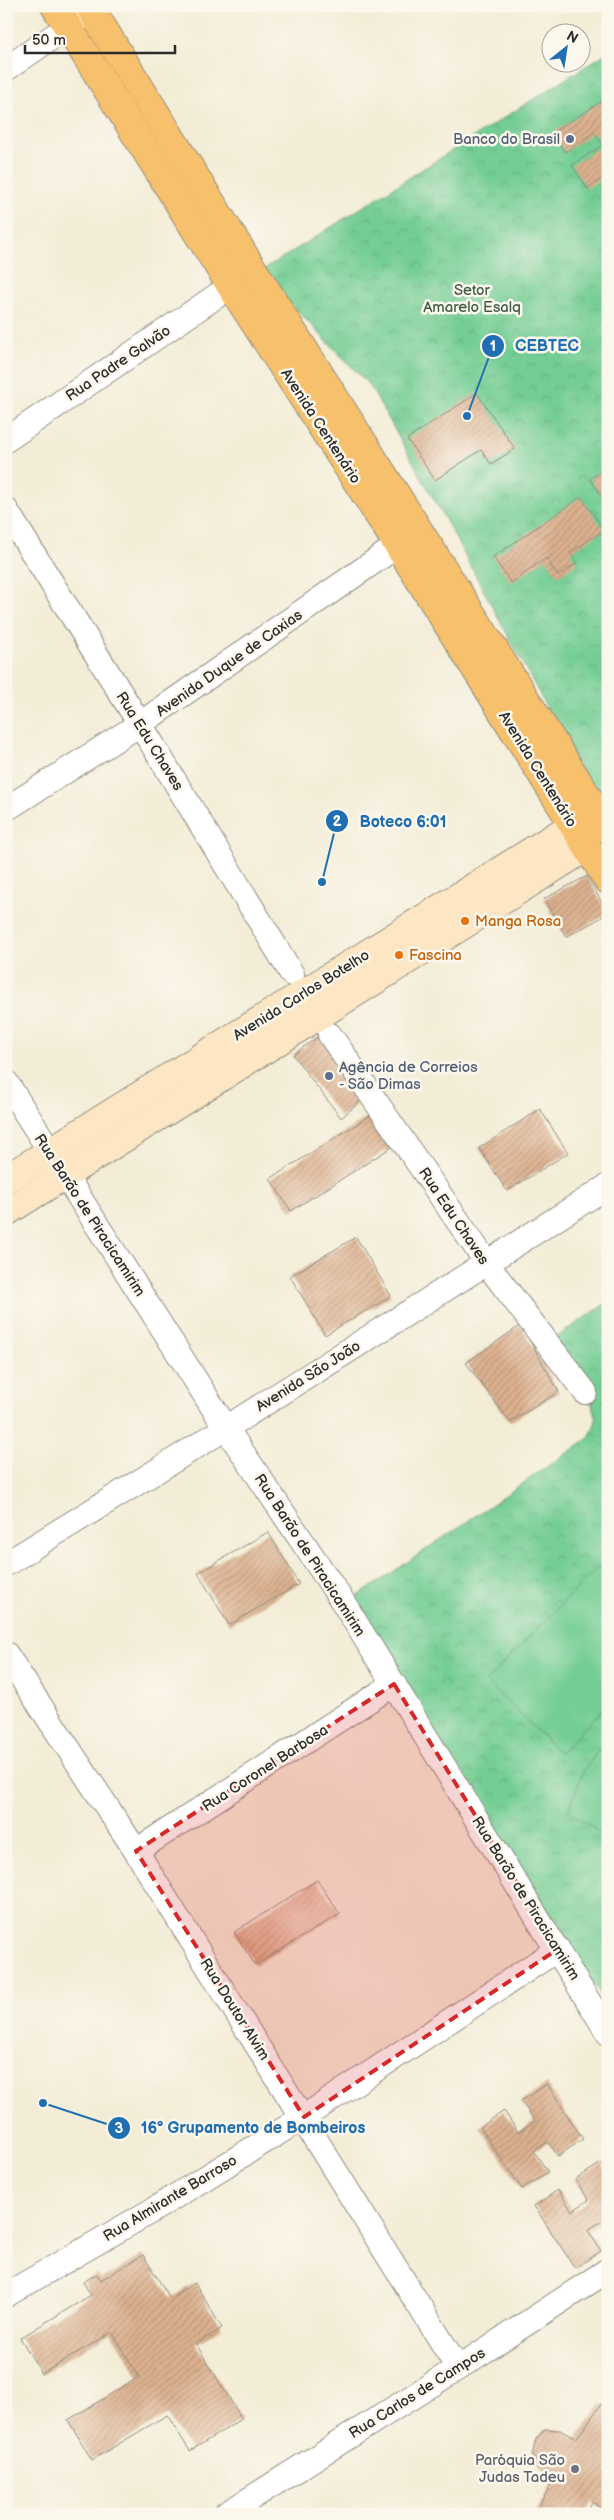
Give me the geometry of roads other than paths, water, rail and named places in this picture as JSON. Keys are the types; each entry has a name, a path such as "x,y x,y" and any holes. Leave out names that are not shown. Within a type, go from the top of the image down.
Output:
{"highway":[{"name":"Avenida Centenário","path":"90,8 602,820"},
{"name":"Avenida Centenário","path":"61,17 230,286 398,545 608,880"}],"main road":[{"name":"Avenida Carlos Botelho","path":"6,1212 602,820"},
{"name":"Avenida Carlos Botelho","path":"6,1179 580,836"}],"street":[{"path":"6,69 61,17 90,8"},
{"name":"Rua Padre Galvão","path":"6,440 230,286"},
{"name":"Rua Edu Chaves","path":"6,510 140,724 292,974"},
{"name":"Avenida Duque de Caxias","path":"6,810 140,724 398,545"},
{"name":"Rua Edu Chaves","path":"330,1035 487,1263 584,1392"},
{"name":"Rua Barão de Piracicamirim","path":"6,1082 226,1428 343,1602 608,2033"},
{"name":"Avenida São João","path":"6,1564 226,1428 608,1186"},
{"name":"Rua Doutor Alvim","path":"6,1654 136,1851 304,2117 458,2368"},
{"name":"Rua Coronel Barbosa","path":"136,1851 394,1684"},
{"name":"Rua Almirante Barroso","path":"14,2290 153,2210 304,2117 558,1949"},
{"name":"Rua Carlos de Campos","path":"226,2514 458,2368 608,2270"}],"place":[{"name":"Banco do Brasil","path":"570,139"},
{"name":"CEBTEC","path":"467,416"},
{"name":"Boteco 6:01","path":"322,882"},
{"name":"Manga Rosa","path":"465,921"},
{"name":"Fascina","path":"399,955"},
{"name":"Agência de Correios - São Dimas","path":"329,1076"},
{"name":"16º Grupamento de Bombeiros","path":"43,2103"},
{"name":"Paróquia São Judas Tadeu","path":"575,2469"}],"park label":[{"name":"Setor Amarelo Esalq","path":"472,298"}]}
